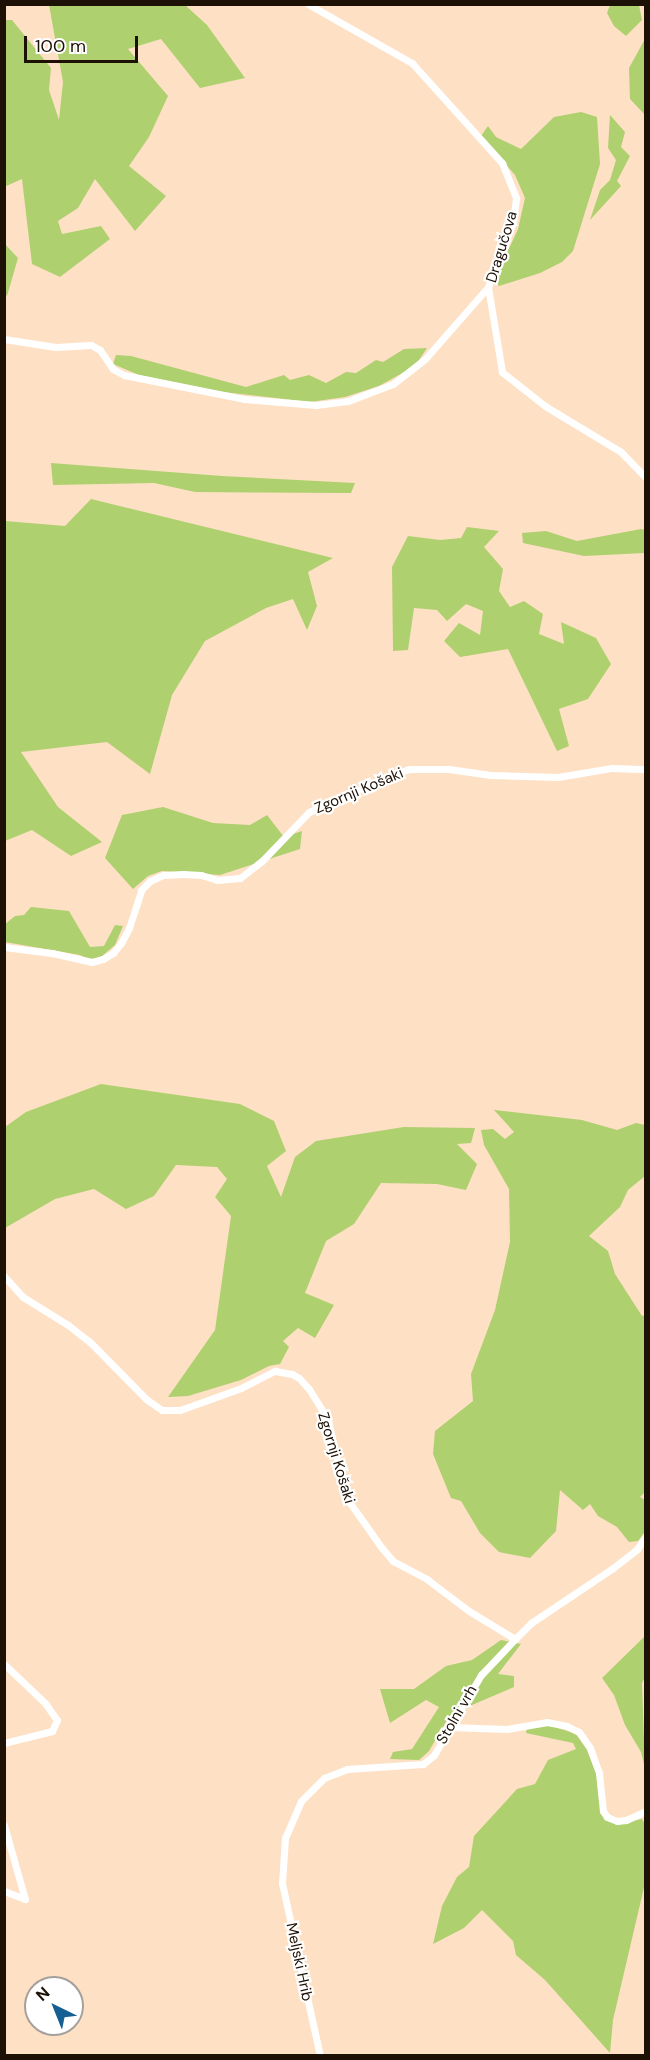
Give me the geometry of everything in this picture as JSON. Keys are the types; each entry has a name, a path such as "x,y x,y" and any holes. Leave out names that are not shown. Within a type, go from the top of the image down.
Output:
{"street":[{"name":"Dragučova","path":"308,4 412,63 502,163 516,198 513,222 488,286 502,372 544,406 621,452 645,478"},
{"path":"4,339 55,347 91,345 100,350 112,369 124,375 244,399 316,405 348,401 393,384 425,359 488,286"},
{"name":"Zgornji Košaki","path":"4,947 52,953 92,962 103,959 113,953 121,943 129,928 141,890 150,880 163,875 183,874 201,875 217,880 240,878 262,861 309,812 409,769 428,768 491,775 558,777 612,768 645,769"},
{"name":"Zgornji Košaki","path":"4,1276 23,1297 68,1325 90,1342 146,1400 162,1410 180,1410 241,1388 275,1371 283,1371 299,1378 315,1396 328,1420 345,1496 382,1548 393,1561 428,1580 469,1611 515,1639"},
{"name":"Stolni vrh","path":"281,1868 285,1838 293,1816 310,1789 324,1778 347,1769 423,1764 434,1755 481,1675 515,1639 531,1623 613,1568 637,1549 645,1536"},
{"path":"4,1664 54,1713 57,1720 52,1731 4,1743"},
{"path":"450,1727 507,1729 547,1722 567,1726 579,1732 590,1748 599,1773 603,1810 607,1817 617,1821 626,1820 645,1811"},
{"path":"4,1826 25,1899 4,1891"},
{"name":"Meljski Hrib","path":"281,1868 285,1897 320,2055"}],"green space":[{"path":"49,5 185,5 207,25 245,78 200,88 161,39 128,49 168,96 149,137 129,166 166,196 135,231 95,179 78,208 58,221 62,234 101,226 110,239 60,277 32,264 22,179 4,187 5,20 12,20 51,68 49,90 59,120 63,82"},
{"path":"610,5 639,5 642,20 626,36 614,26 607,13"},
{"path":"645,39 645,115 630,99 629,68"},
{"path":"581,112 597,117 600,164 573,251 562,262 540,273 499,286 494,281 518,229 525,198 515,175 481,136 488,126 496,137 521,149 554,117"},
{"path":"610,115 625,132 621,147 630,156 617,181 621,186 590,220 600,190 610,180 616,160 608,148"},
{"path":"4,243 18,258 7,296 5,294"},
{"path":"427,348 415,366 379,386 345,397 310,402 214,391 139,375 113,364 116,355 131,356 246,387 284,375 290,380 309,375 326,383 346,372 356,373 376,360 383,362 404,349"},
{"path":"51,463 355,483 351,493 195,492 154,483 53,485"},
{"path":"91,499 333,558 308,572 317,606 307,630 293,599 266,608 205,641 172,695 150,774 107,742 21,752 58,807 102,842 71,856 32,830 5,841 5,521 65,526"},
{"path":"467,527 499,531 484,547 503,569 499,591 510,607 524,601 543,614 539,634 564,644 561,622 596,638 611,664 588,699 559,709 569,746 557,751 508,649 460,657 444,641 459,623 480,635 483,611 466,604 447,621 437,610 414,608 408,650 393,651 392,567 408,536 440,540 461,538"},
{"path":"645,530 645,553 584,556 523,543 522,533 546,531 577,541"},
{"path":"163,807 213,823 250,825 267,815 284,837 302,831 300,849 220,875 162,871 148,876 133,889 105,858 122,815"},
{"path":"31,907 69,911 90,947 104,946 115,925 123,926 115,945 102,956 90,960 80,955 5,942 4,925 15,916 24,915"},
{"path":"101,1084 240,1104 274,1121 286,1151 267,1166 281,1197 295,1157 316,1141 404,1127 475,1128 471,1143 457,1144 477,1164 466,1190 437,1184 381,1183 354,1224 326,1241 305,1293 334,1305 315,1338 298,1328 283,1341 289,1347 280,1364 269,1366 241,1380 188,1396 168,1397 215,1330 231,1216 215,1197 227,1179 217,1167 176,1165 154,1196 126,1209 94,1189 55,1199 5,1228 5,1127 26,1112"},
{"path":"494,1110 582,1120 617,1130 636,1123 645,1125 645,1176 628,1190 620,1207 589,1236 608,1251 615,1274 642,1316 645,1315 646,1491 640,1497 645,1500 646,1530 638,1541 629,1542 617,1527 598,1516 590,1504 583,1510 560,1490 556,1531 530,1558 499,1552 480,1533 461,1501 451,1498 433,1454 435,1431 473,1401 471,1374 495,1310 510,1242 509,1189 484,1145 481,1130 493,1129 505,1139 514,1132"},
{"path":"645,1636 645,1677 642,1683 645,1768 641,1752 625,1725 614,1695 602,1678"},
{"path":"501,1640 521,1644 498,1674 514,1676 514,1687 472,1705 447,1720 429,1751 419,1760 390,1759 393,1752 412,1749 439,1707 426,1700 390,1723 380,1689 414,1689 446,1666 472,1660"},
{"path":"546,1724 576,1734 587,1750 596,1773 606,1820 616,1824 642,1819 645,1824 645,1883 613,2020 610,2053 545,1980 516,1955 513,1941 482,1910 464,1928 433,1944 442,1906 457,1877 469,1867 474,1836 517,1789 535,1784 548,1760 576,1749 573,1743 526,1733 527,1728"}]}
